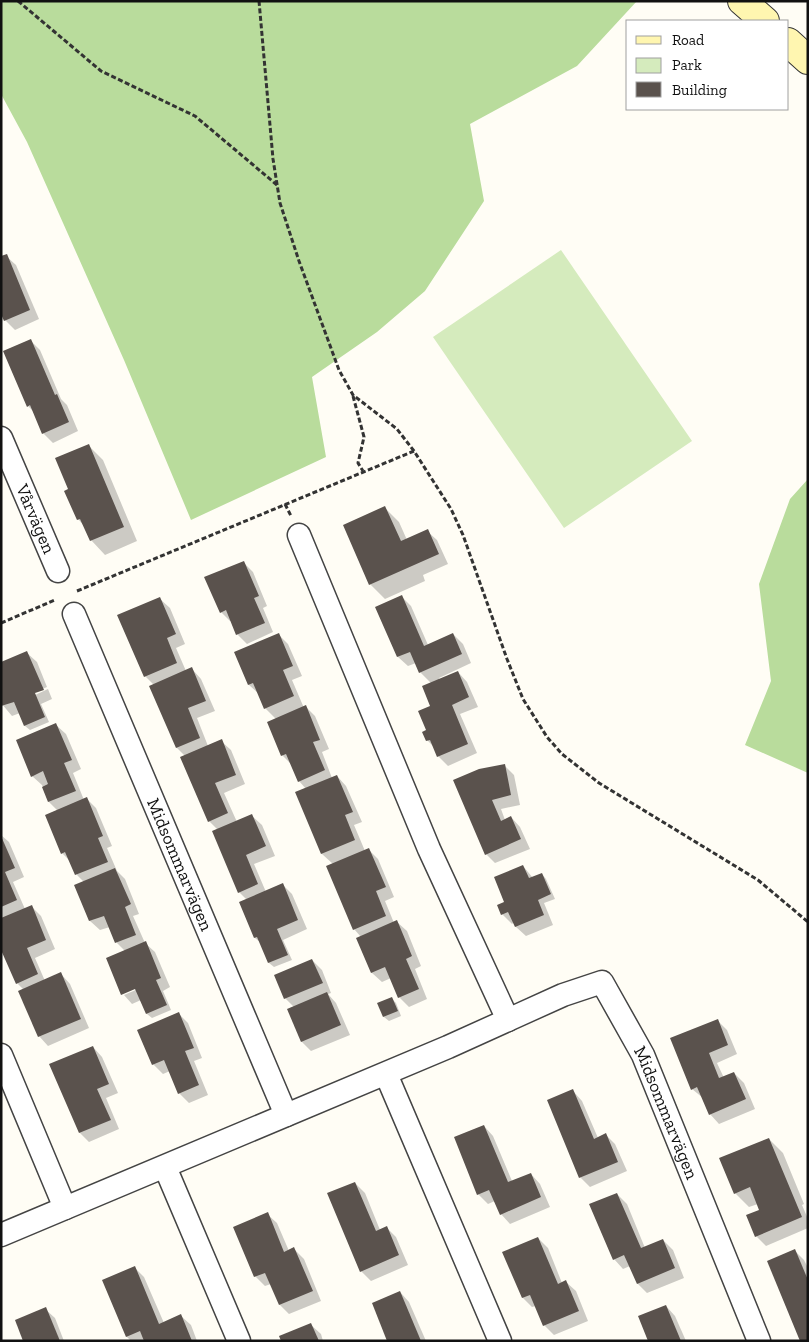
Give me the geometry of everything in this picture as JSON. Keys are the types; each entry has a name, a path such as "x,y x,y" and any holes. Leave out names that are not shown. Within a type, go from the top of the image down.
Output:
{"main road":[{"path":"742,1 764,20"},
{"path":"789,43 808,60"}],"street":[{"name":"Vårvägen","path":"1,438 58,570"},
{"path":"299,535 429,849 508,1020"},
{"name":"Midsommarvägen","path":"74,614 286,1116"},
{"name":"Midsommarvägen","path":"1,1235 386,1074 563,995 602,982 643,1054 759,1341"},
{"path":"1,1055 65,1208"},
{"path":"386,1074 500,1341"},
{"path":"165,1167 240,1341"}],"path":[{"path":"18,1 101,71 195,116 277,185"},
{"path":"259,1 268,112 280,203 339,370 353,395 364,431 363,446 358,463 363,472"},
{"path":"353,395 396,429 414,451 451,509 463,535 507,660 523,699 547,737 562,754 599,783 758,880 808,922"},
{"path":"75,591 414,451"},
{"path":"1,623 58,599"}],"green space":[{"path":"1,1 637,1 577,66 470,124 484,201 425,291 377,332 312,377 326,457 191,520 124,360 27,142 1,94"},
{"path":"561,250 692,441 564,528 433,337"},
{"path":"808,479 808,773 745,745 771,681 759,584 790,499"}],"building":[{"path":"7,254 30,310 4,321 1,314 1,256"},
{"path":"31,339 69,422 42,434 30,405 27,407 3,351"},
{"path":"89,444 124,527 90,541 80,519 77,520 64,491 68,489 55,458"},
{"path":"385,506 401,541 428,529 439,554 369,585 343,525"},
{"path":"244,561 259,596 254,598 265,623 236,635 226,610 220,613 204,577"},
{"path":"402,595 424,646 453,633 462,654 419,673 410,652 397,657 375,607"},
{"path":"160,597 176,634 167,638 177,663 144,677 117,615"},
{"path":"279,633 293,666 283,670 294,696 264,709 253,683 248,685 234,652"},
{"path":"27,651 44,690 35,693 45,717 24,726 14,702 1,706 1,662"},
{"path":"192,667 206,701 188,708 200,738 176,748 149,686"},
{"path":"458,671 469,697 452,705 468,744 437,757 430,740 426,741 422,732 426,730 418,711 430,706 422,686"},
{"path":"306,705 320,740 313,742 325,770 298,782 286,754 281,756 267,722"},
{"path":"56,723 72,760 64,763 76,791 48,802 42,787 48,784 43,771 31,777 16,740"},
{"path":"222,739 236,775 215,783 228,813 208,822 180,757"},
{"path":"505,764 511,795 492,800 501,821 511,816 521,839 485,855 453,780 479,769"},
{"path":"337,775 353,812 345,815 355,840 321,854 295,792"},
{"path":"87,797 103,836 98,838 108,862 75,875 65,852 61,854 45,815"},
{"path":"252,814 266,846 246,855 258,884 238,893 212,831"},
{"path":"1,836 15,868 5,872 17,900 1,907"},
{"path":"369,848 386,887 376,891 386,916 353,930 326,866"},
{"path":"523,865 529,878 542,873 551,894 538,900 544,915 515,927 508,912 501,915 497,905 504,902 494,877"},
{"path":"115,868 131,904 125,907 136,935 115,943 104,916 89,921 74,885"},
{"path":"283,883 298,920 277,929 288,955 268,963 257,937 254,938 239,902"},
{"path":"32,905 46,940 27,948 38,974 16,984 1,950 1,918"},
{"path":"397,920 412,956 406,959 419,989 398,998 385,967 371,973 356,938"},
{"path":"146,941 161,978 156,980 167,1005 146,1014 135,989 121,995 106,958"},
{"path":"312,959 323,983 284,999 274,975"},
{"path":"61,972 81,1019 38,1037 18,991"},
{"path":"327,992 341,1025 301,1042 287,1009"},
{"path":"392,997 398,1011 383,1017 377,1003"},
{"path":"179,1012 194,1048 185,1051 199,1085 178,1094 164,1060 152,1065 137,1030"},
{"path":"718,1019 728,1045 709,1053 719,1078 734,1072 746,1099 709,1115 697,1087 691,1090 670,1038"},
{"path":"93,1046 109,1084 97,1089 111,1120 79,1133 49,1064"},
{"path":"573,1089 594,1139 606,1133 618,1162 579,1178 547,1100"},
{"path":"484,1125 508,1182 531,1173 541,1197 500,1215 489,1190 477,1195 454,1137"},
{"path":"769,1138 802,1217 755,1237 746,1215 759,1210 750,1187 734,1194 719,1158"},
{"path":"355,1182 376,1231 387,1226 399,1255 360,1272 327,1193"},
{"path":"617,1193 641,1248 663,1239 675,1268 637,1284 624,1255 613,1260 589,1204"},
{"path":"268,1212 284,1252 294,1247 313,1291 279,1305 265,1273 254,1277 233,1227"},
{"path":"538,1237 558,1284 566,1280 579,1311 543,1326 530,1295 522,1298 502,1252"},
{"path":"795,1249 808,1280 808,1341 800,1341 767,1261"},
{"path":"135,1266 159,1324 181,1314 192,1341 144,1341 140,1331 126,1337 102,1280"},
{"path":"400,1291 421,1341 387,1341 372,1303"},
{"path":"666,1305 681,1341 648,1341 638,1316"},
{"path":"46,1307 60,1341 23,1341 15,1320"},
{"path":"311,1323 319,1341 281,1341 279,1336"}]}
